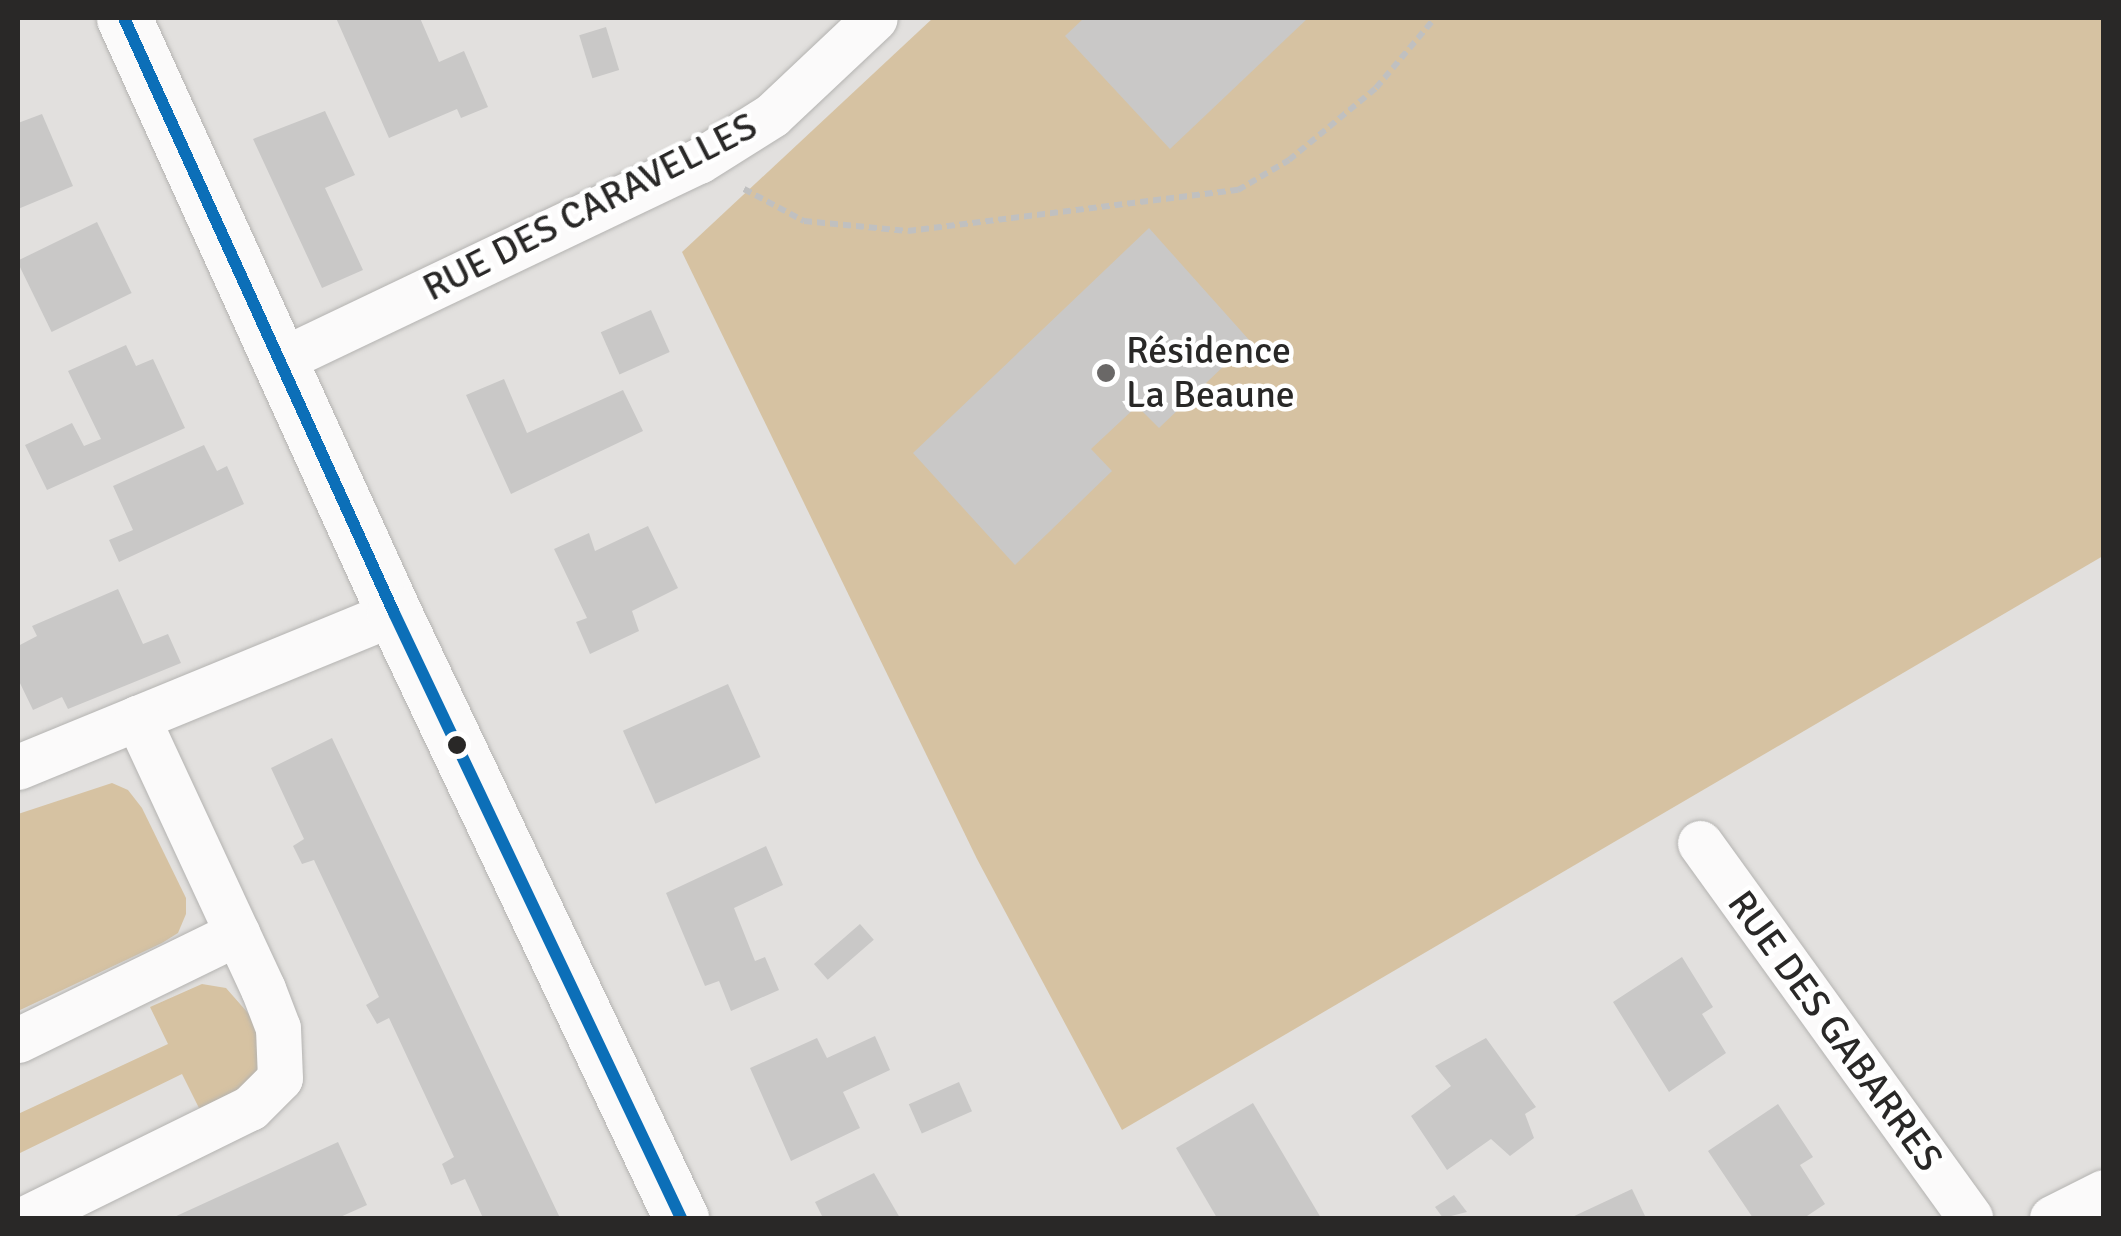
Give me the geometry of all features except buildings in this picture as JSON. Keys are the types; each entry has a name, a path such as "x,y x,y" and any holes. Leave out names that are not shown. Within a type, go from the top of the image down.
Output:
{"street":[{"path":"124,18 394,613 682,1218"},
{"name":"RUE DES CARAVELLES","path":"281,360 699,161 772,115 874,18"},
{"path":"18,767 394,613"},
{"path":"26,1218 270,1094 283,1056 278,1028 136,718"},
{"name":"RUE DES GABARRES","path":"1700,843 1970,1218"},
{"path":"18,1040 237,934"},
{"path":"2052,1218 2104,1192"}],"path":[{"path":"699,161 804,222 852,230 908,230 1238,190 1289,160 1376,88 1435,18"}],"shaded area":[{"path":"933,18 2103,18 2103,556 1122,1130 977,859 682,252"},
{"path":"112,783 128,790 142,808 186,898 186,914 178,933 162,943 18,1011 18,814"},
{"path":"202,984 226,988 255,1021 263,1064 254,1084 202,1114 182,1074 18,1154 18,1114 168,1044 150,1007"}],"transit line":[{"path":"124,18 394,613 681,1218"}],"place":[{"name":"Résidence La Beaune","path":"1106,373"}]}
